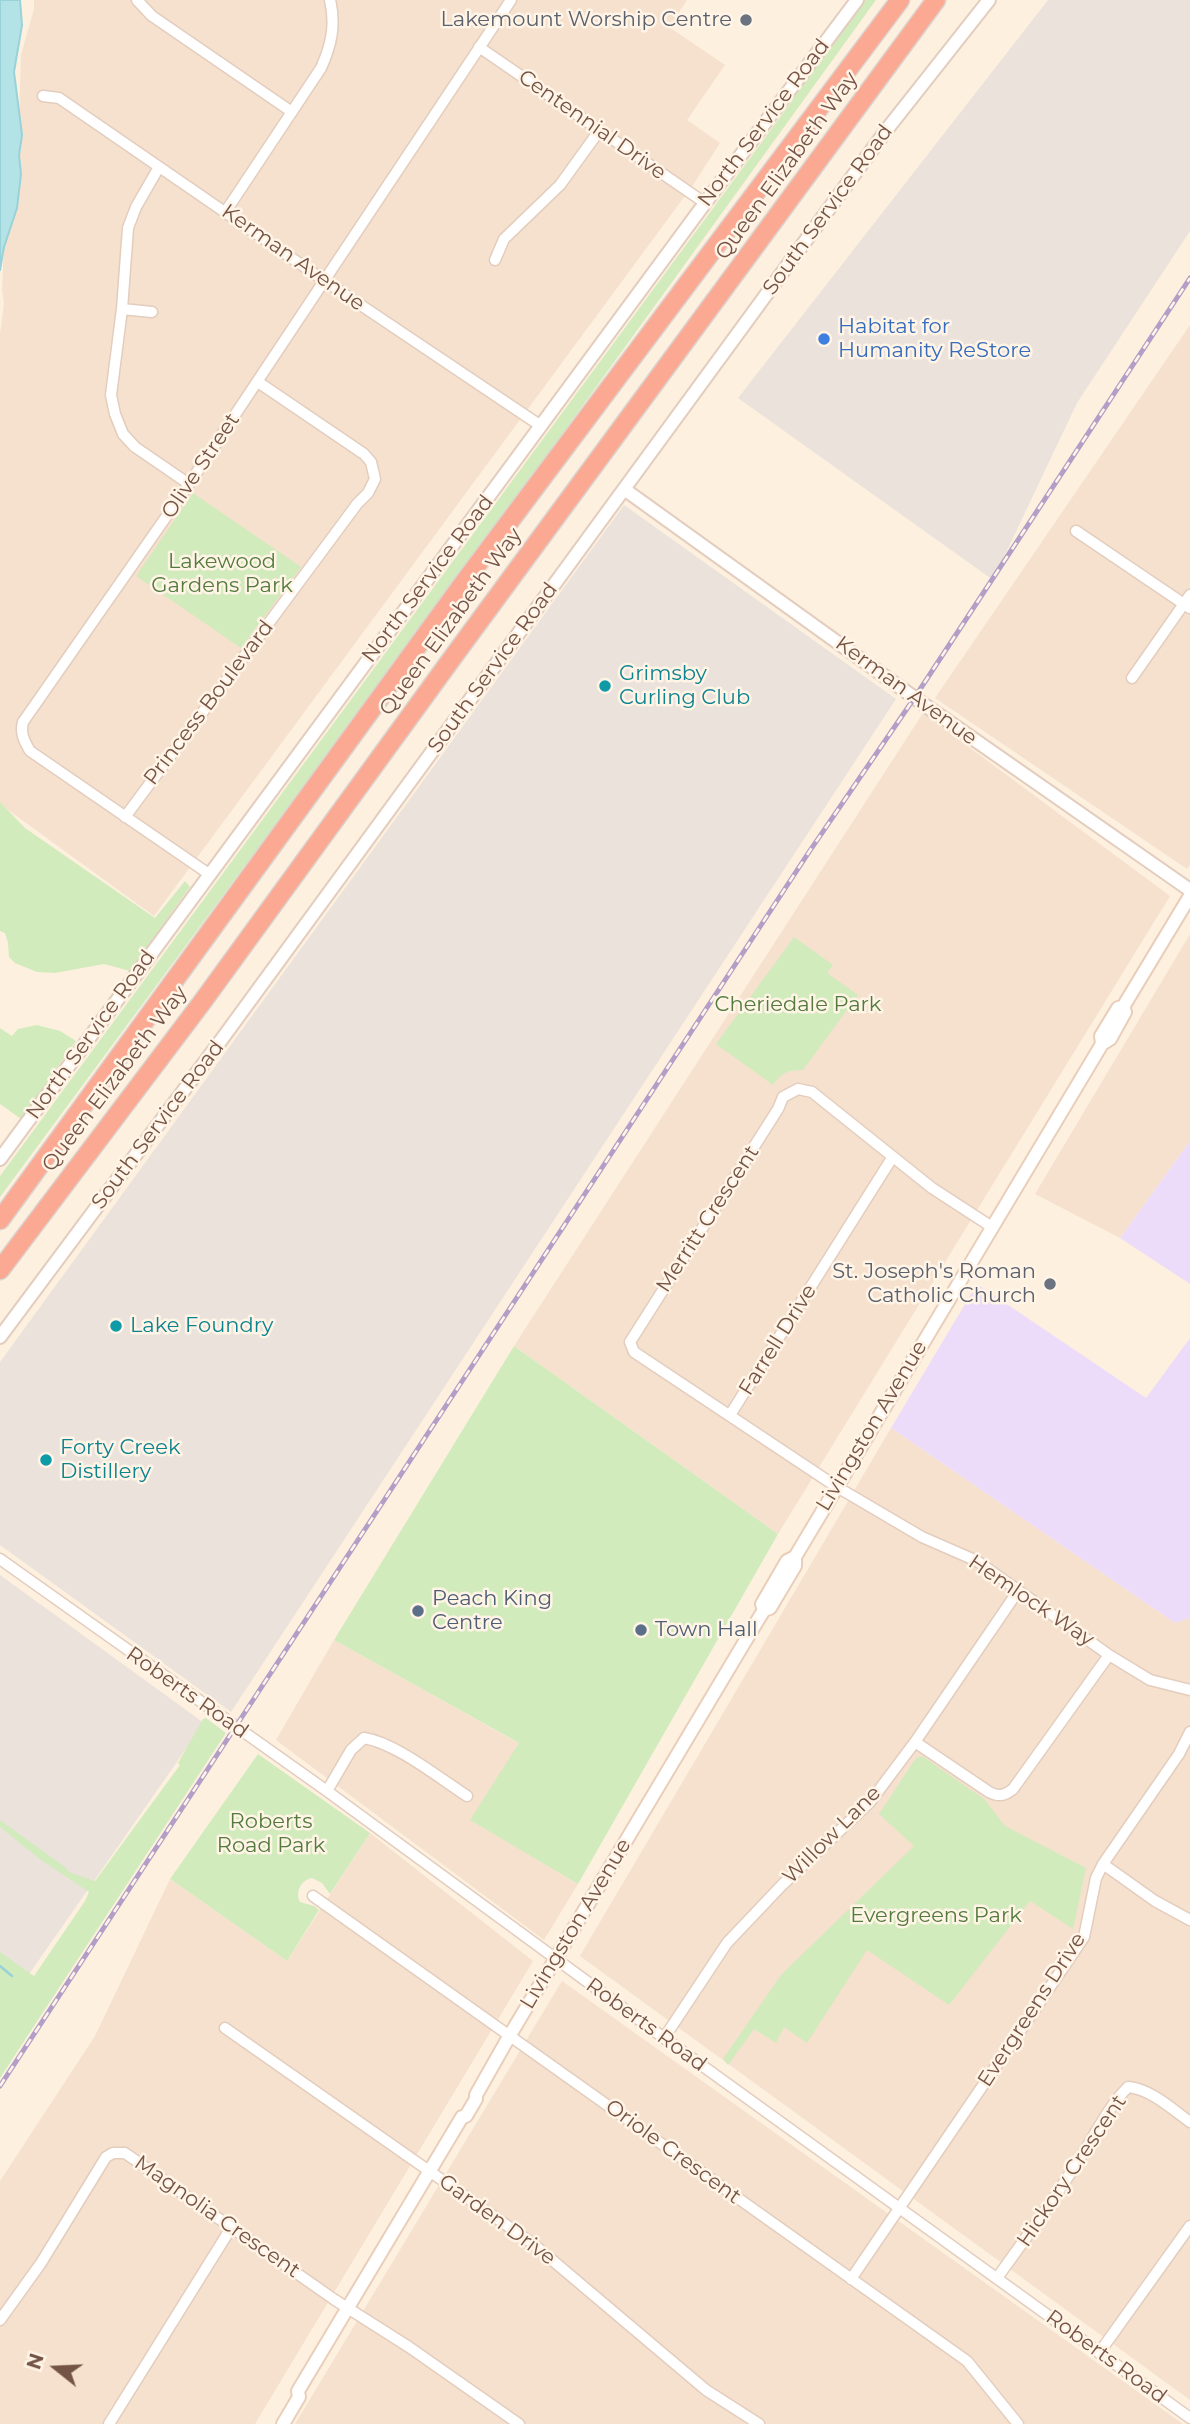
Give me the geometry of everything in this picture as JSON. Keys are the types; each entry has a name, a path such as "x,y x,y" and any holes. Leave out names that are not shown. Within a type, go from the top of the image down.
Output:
{"highway":[{"name":"Queen Elizabeth Way","path":"0,1220 463,585 900,0"},
{"name":"Queen Elizabeth Way","path":"0,1270 203,1002 453,657 937,1"}],"street":[{"path":"137,0 152,16 292,112"},
{"path":"226,211 321,68 329,51 334,29 330,0"},
{"name":"Olive Street","path":"209,874 30,751 24,742 21,729 23,722 258,382 511,0"},
{"name":"North Service Road","path":"0,1159 705,202 857,0"},
{"name":"South Service Road","path":"0,1337 219,1043 888,128 989,0"},
{"name":"Centennial Drive","path":"479,47 705,202"},
{"name":"Kerman Avenue","path":"43,96 59,98 541,426"},
{"path":"495,260 504,239 560,185 599,131"},
{"path":"159,167 136,207 128,229 122,309 111,395 123,434 135,447 189,484"},
{"path":"122,309 152,312"},
{"name":"Princess Boulevard","path":"125,817 357,504 368,493 375,479 371,462 364,454 258,382"},
{"name":"Kerman Avenue","path":"624,489 919,701 1190,890"},
{"path":"1076,531 1188,602 1132,678"},
{"name":"Livingston Avenue","path":"274,2424 292,2393 298,2391 462,2117 466,2116 510,2035 764,1610 770,1608 795,1566 795,1557 992,1227 1102,1044 1110,1039 1125,1012 1123,1007 1190,896"},
{"name":"Merritt Crescent","path":"837,1487 634,1352 630,1342 634,1333 778,1109 783,1097 798,1089 812,1092 932,1188 992,1227"},
{"name":"Farrell Drive","path":"730,1415 892,1158"},
{"name":"Hemlock Way","path":"837,1487 922,1537 977,1562 1109,1655 1150,1680 1190,1690"},
{"name":"Roberts Road","path":"0,1559 327,1791 664,2039 1190,2417"},
{"name":"Willow Lane","path":"664,2039 727,1943 782,1885 857,1816 915,1742 1018,1591"},
{"path":"915,1742 989,1792 997,1796 1006,1795 1109,1655"},
{"name":"Evergreens Drive","path":"851,2279 1084,1937 1096,1878 1103,1864 1179,1754 1190,1732"},
{"path":"327,1791 351,1750 364,1738 376,1740 398,1752 467,1796"},
{"path":"1103,1864 1155,1901 1190,1920"},
{"name":"Oriole Crescent","path":"313,1896 967,2361 1018,2424"},
{"name":"Garden Drive","path":"225,2028 532,2243 706,2390 759,2424"},
{"name":"Hickory Crescent","path":"997,2278 1026,2240 1081,2157 1105,2115 1128,2087 1138,2088 1160,2100 1190,2122"},
{"name":"Magnolia Crescent","path":"0,2320 55,2242 106,2157 113,2153 125,2153 348,2309 409,2347 519,2424"},
{"path":"1099,2353 1190,2226"},
{"path":"108,2424 231,2228"},
{"name":"Livingston Avenue","path":"283,2424 299,2397 298,2391"}],"shaded area":[{"path":"34,0 687,0 669,27 725,65 687,120 720,143 693,185 154,916 0,804 0,334 4,303 4,247 17,208 21,174 21,55"},
{"path":"1048,0 1190,0 1190,231 1077,403 993,580 738,398"},
{"path":"1190,325 1190,865 1187,869 935,698"},
{"path":"624,505 896,699 231,1712 0,1545 0,1362"},
{"path":"923,713 1170,896 778,1534 514,1346"},
{"path":"1190,934 1190,1141 1120,1238 1035,1194"},
{"path":"1190,1141 1190,1284 1120,1238"},
{"path":"977,1284 1146,1398 1190,1338 1190,1618 1175,1623 891,1428"},
{"path":"891,1428 1175,1623 1190,1618 1190,2400 580,1956"},
{"path":"0,1575 204,1723 18,1990 0,1975"},
{"path":"334,1640 520,1744 471,1820 578,1884 544,1940 276,1740"},
{"path":"370,1833 533,1961 255,2424 0,2424 0,2181 95,2036 170,1879 287,1961"},
{"path":"562,1981 1183,2424 295,2424"}],"green space":[{"path":"864,0 876,0 479,549 0,1197 0,1176 792,101 796,89"},
{"name":"Lakewood Gardens Park","path":"193,493 301,567 241,648 136,576"},
{"path":"0,802 25,828 155,918 185,881 190,887 130,971 104,964 55,973 37,972 15,963 9,957 5,933 0,931"},
{"name":"Cheriedale Park","path":"794,937 833,965 827,973 858,995 803,1070 785,1073 773,1085 716,1044"},
{"path":"37,1025 60,1031 76,1041 21,1119 0,1104 0,1028 12,1036 18,1029"},
{"name":"Peach King Centre","path":"514,1346 778,1534 578,1884 470,1820 519,1743 334,1640"},
{"path":"206,1718 226,1733 0,2078 0,1952 34,1976 89,1892 41,1860 0,1827 0,1820 69,1872 95,1881 180,1765 178,1763"},
{"name":"Roberts Road Park","path":"258,1754 370,1833 330,1894 322,1883 312,1878 302,1884 298,1894 300,1902 319,1910 287,1961 170,1879"},
{"name":"Evergreens Park","path":"922,1756 984,1799 1005,1826 1086,1868 1073,1929 1030,1901 949,2005 867,1950 807,2043 784,2027 776,2043 754,2029 728,2065 723,2059 781,1975 914,1846 879,1814 916,1758"}],"water":[{"path":"0,0 20,0 22,25 14,72 22,135 17,208 4,247 0,270"}],"waterway":[{"path":"0,1966 12,1976"}],"railway":[{"path":"0,2086 809,852 915,697 1190,278"}],"place":[{"name":"Lakemount Worship Centre","path":"746,20"},
{"name":"Habitat for Humanity ReStore","path":"824,339"},
{"name":"Grimsby Curling Club","path":"605,686"},
{"name":"St. Joseph's Roman Catholic Church","path":"1050,1284"},
{"name":"Lake Foundry","path":"116,1326"},
{"name":"Forty Creek Distillery","path":"46,1460"},
{"name":"Peach King Centre","path":"418,1611"},
{"name":"Town Hall","path":"641,1630"}]}
